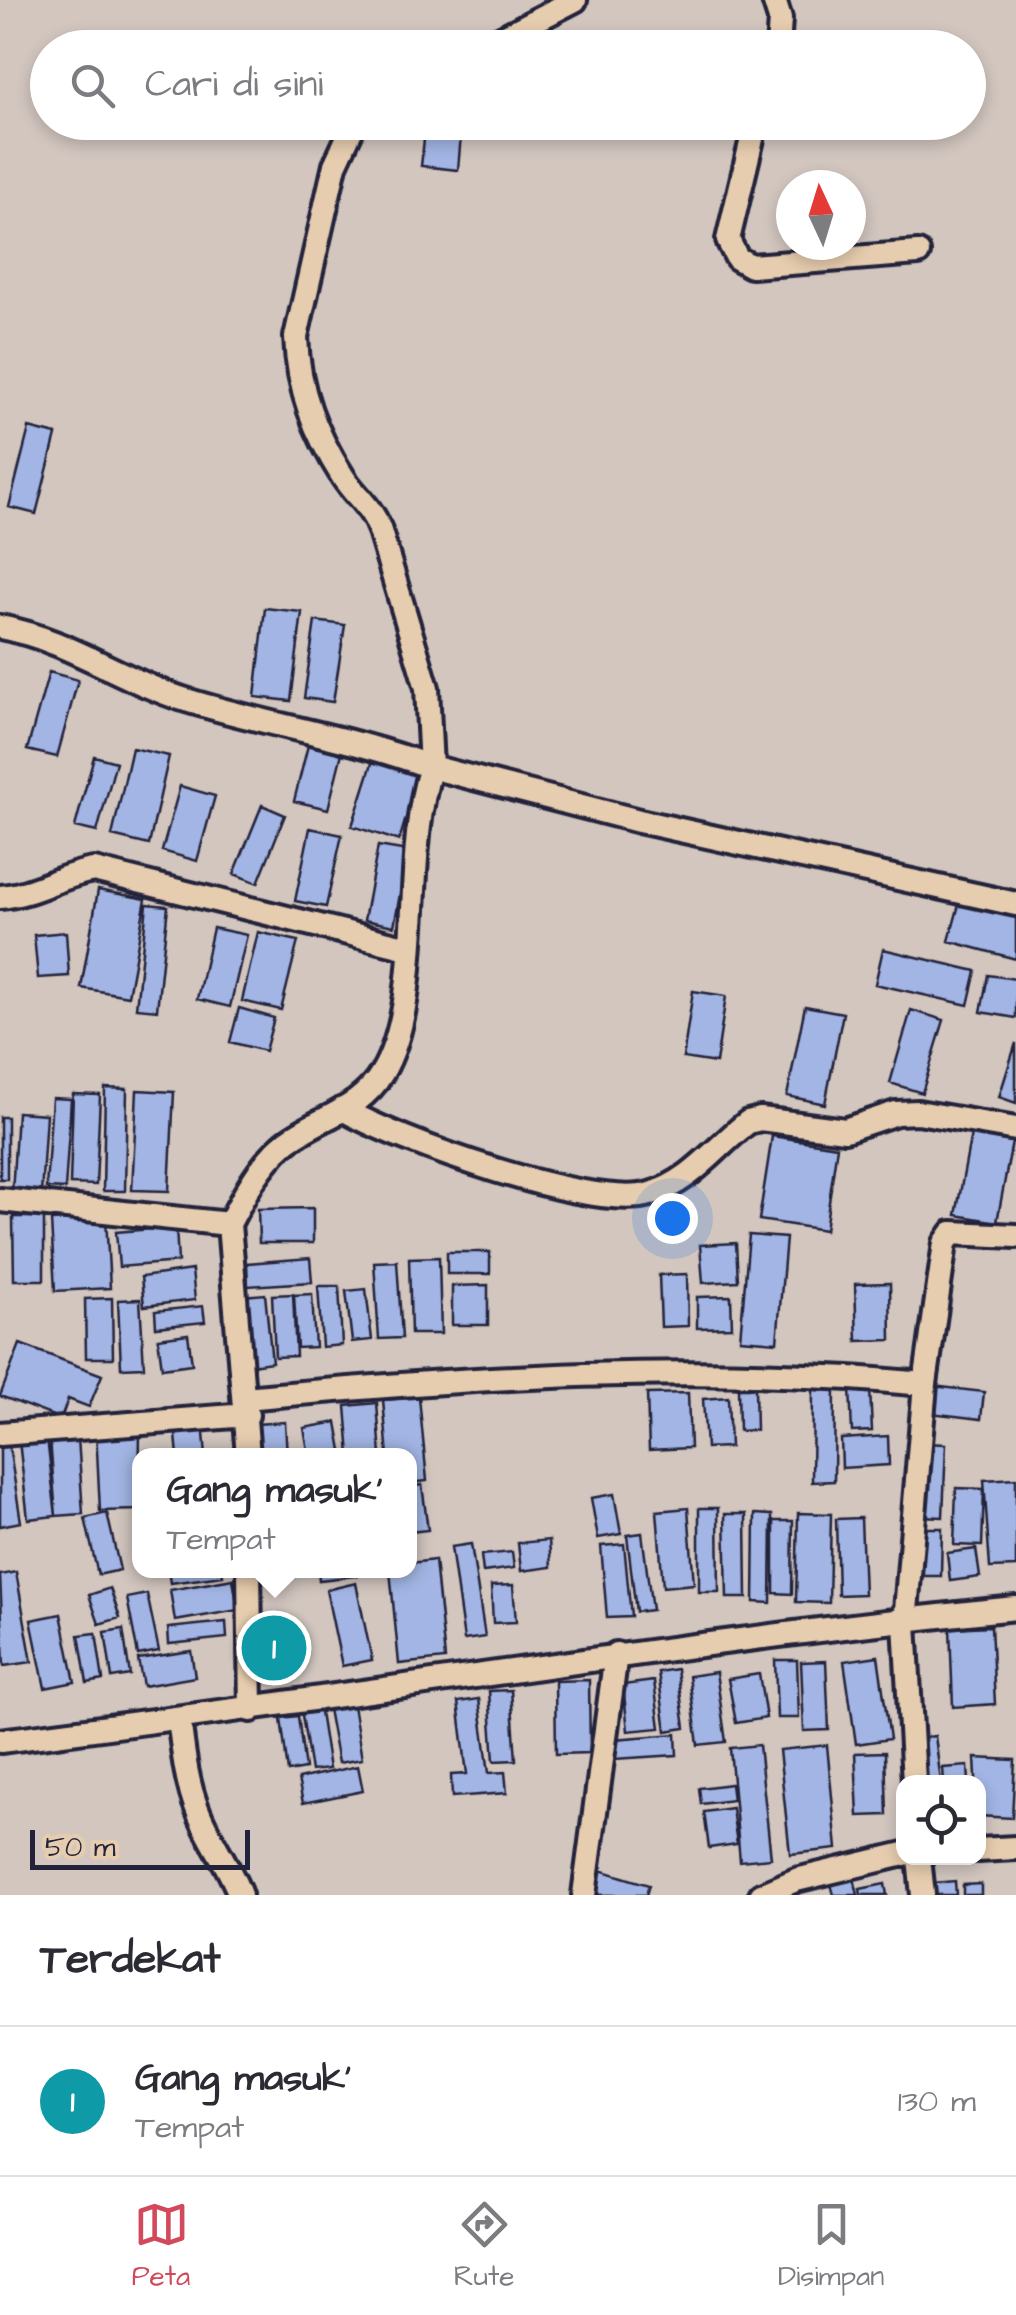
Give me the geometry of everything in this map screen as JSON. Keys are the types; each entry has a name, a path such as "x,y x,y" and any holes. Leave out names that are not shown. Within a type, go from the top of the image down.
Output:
{"street":[{"path":"517,30 575,0"},
{"path":"774,0 779,30"},
{"path":"248,1448 229,1224 248,1186 286,1143 369,1093 385,1070 400,1023 419,802 430,767 426,688 379,528 372,509 346,481 312,423 296,354 296,337 335,165 347,140"},
{"path":"752,140 728,240 737,258 751,266 918,252"},
{"path":"0,627 35,633 184,700 311,730 430,767 638,822 1016,904"},
{"path":"0,897 20,895 54,880 94,870 408,948"},
{"path":"343,1109 372,1126 540,1183 619,1200 651,1194 680,1181 748,1122 760,1119 845,1130 896,1113 918,1112 1016,1129"},
{"path":"0,1200 229,1224"},
{"path":"914,1775 906,1623 925,1384 945,1243 952,1233 961,1231 1016,1236"},
{"path":"0,1434 442,1380 683,1371 925,1384"},
{"path":"249,1578 251,1710"},
{"path":"0,1741 251,1710 616,1654 1016,1608"},
{"path":"584,1895 616,1654"},
{"path":"179,1718 189,1784 199,1814 226,1860 240,1895"},
{"path":"986,1850 1016,1848"},
{"path":"761,1895 796,1880 896,1856"},
{"path":"920,1865 923,1895"}],"building":[{"path":"424,140 460,140 458,170 421,166"},
{"path":"29,428 56,435 36,514 9,507"},
{"path":"265,608 302,612 291,701 255,697"},
{"path":"315,621 345,625 333,702 304,698"},
{"path":"49,672 78,680 57,757 27,750"},
{"path":"308,745 342,753 328,809 294,801"},
{"path":"132,748 169,756 149,845 112,836"},
{"path":"94,756 116,762 97,832 75,827"},
{"path":"373,760 419,774 399,841 352,826"},
{"path":"180,786 215,796 197,861 162,851"},
{"path":"262,805 285,815 258,883 234,874"},
{"path":"310,828 342,835 326,907 295,901"},
{"path":"378,846 408,851 394,926 364,920"},
{"path":"98,890 146,899 128,996 81,988"},
{"path":"960,901 1016,916 1016,959 949,941"},
{"path":"147,904 168,906 157,1010 136,1008"},
{"path":"213,928 247,935 230,1007 197,999"},
{"path":"66,932 69,976 38,978 34,935"},
{"path":"258,932 298,941 281,1010 242,1001"},
{"path":"883,949 976,971 968,1005 875,984"},
{"path":"988,975 1016,979 1016,1018 981,1012"},
{"path":"693,991 726,996 716,1063 683,1058"},
{"path":"805,1006 843,1013 825,1104 787,1096"},
{"path":"239,1008 274,1018 265,1051 230,1042"},
{"path":"911,1010 944,1020 922,1093 890,1083"},
{"path":"1016,1043 1016,1103 999,1097"},
{"path":"105,1088 127,1089 125,1191 103,1191"},
{"path":"137,1090 174,1092 169,1191 132,1190"},
{"path":"73,1094 100,1095 96,1185 70,1184"},
{"path":"52,1098 71,1099 65,1189 46,1188"},
{"path":"17,1112 46,1114 41,1195 12,1194"},
{"path":"0,1117 7,1117 7,1179 0,1179"},
{"path":"971,1134 1012,1142 997,1222 956,1215"},
{"path":"772,1136 837,1146 825,1230 759,1220"},
{"path":"313,1208 313,1243 259,1243 258,1209"},
{"path":"13,1217 44,1217 44,1280 14,1280"},
{"path":"106,1218 110,1288 55,1291 51,1221"},
{"path":"176,1227 178,1262 119,1267 116,1232"},
{"path":"749,1235 786,1238 777,1342 740,1339"},
{"path":"736,1243 738,1281 703,1283 700,1245"},
{"path":"447,1252 490,1252 490,1274 447,1274"},
{"path":"439,1257 441,1334 411,1334 409,1258"},
{"path":"310,1258 312,1282 248,1286 247,1263"},
{"path":"397,1261 402,1338 379,1339 374,1262"},
{"path":"192,1270 195,1300 144,1306 141,1277"},
{"path":"687,1274 688,1326 661,1327 659,1275"},
{"path":"890,1283 891,1340 857,1341 855,1284"},
{"path":"488,1285 488,1325 452,1325 452,1286"},
{"path":"318,1286 339,1286 342,1345 322,1347"},
{"path":"366,1289 372,1340 352,1342 346,1291"},
{"path":"265,1294 272,1362 251,1365 243,1296"},
{"path":"293,1294 296,1356 275,1357 272,1295"},
{"path":"312,1294 315,1347 297,1348 294,1295"},
{"path":"731,1296 732,1327 697,1328 697,1297"},
{"path":"112,1298 113,1358 86,1358 85,1299"},
{"path":"140,1299 144,1367 121,1368 118,1300"},
{"path":"203,1306 205,1322 156,1327 155,1311"},
{"path":"188,1334 192,1364 162,1368 158,1338"},
{"path":"20,1344 102,1375 89,1407 68,1399 61,1419 0,1396"},
{"path":"933,1386 984,1392 981,1419 930,1413"},
{"path":"813,1387 835,1387 834,1481 812,1482"},
{"path":"738,1388 755,1388 756,1430 739,1431"},
{"path":"850,1388 870,1388 872,1431 852,1432"},
{"path":"688,1393 690,1448 649,1450 647,1394"},
{"path":"419,1397 427,1481 417,1482 417,1448 387,1448 383,1400"},
{"path":"728,1397 730,1447 706,1448 703,1399"},
{"path":"377,1403 380,1448 349,1448 346,1406"},
{"path":"203,1422 205,1448 177,1448 175,1424"},
{"path":"285,1422 287,1448 258,1448 256,1424"},
{"path":"337,1422 342,1448 308,1448 304,1428"},
{"path":"140,1428 140,1448 132,1448 132,1510 100,1511 96,1430"},
{"path":"888,1436 889,1465 842,1468 841,1439"},
{"path":"78,1437 83,1514 56,1516 50,1439"},
{"path":"47,1438 56,1516 28,1519 19,1441"},
{"path":"8,1439 21,1522 0,1526 0,1440"},
{"path":"923,1443 946,1444 943,1517 920,1516"},
{"path":"1016,1478 1016,1567 990,1568 984,1480"},
{"path":"422,1485 428,1530 417,1531 417,1486"},
{"path":"956,1488 984,1489 982,1546 954,1545"},
{"path":"614,1494 621,1534 598,1538 591,1498"},
{"path":"688,1508 694,1584 663,1587 657,1511"},
{"path":"699,1508 718,1508 719,1592 699,1592"},
{"path":"107,1513 120,1570 98,1575 85,1518"},
{"path":"798,1513 831,1514 829,1603 796,1602"},
{"path":"725,1514 746,1514 747,1598 727,1598"},
{"path":"755,1514 772,1515 771,1603 754,1602"},
{"path":"861,1518 864,1594 838,1595 836,1519"},
{"path":"774,1521 793,1521 792,1594 774,1593"},
{"path":"923,1528 942,1528 941,1576 922,1576"},
{"path":"642,1533 652,1610 636,1612 627,1535"},
{"path":"549,1540 551,1567 521,1571 518,1543"},
{"path":"471,1544 485,1637 464,1640 451,1547"},
{"path":"624,1544 631,1617 607,1618 601,1546"},
{"path":"976,1549 980,1577 950,1581 947,1553"},
{"path":"512,1552 514,1568 483,1572 481,1555"},
{"path":"435,1560 445,1659 399,1664 391,1578 417,1578 417,1562"},
{"path":"16,1572 32,1662 4,1666 0,1575"},
{"path":"169,1578 208,1578 170,1583"},
{"path":"233,1579 238,1610 175,1621 170,1590"},
{"path":"356,1583 372,1660 342,1666 326,1590"},
{"path":"513,1585 516,1622 493,1623 491,1586"},
{"path":"110,1588 120,1618 99,1624 89,1595"},
{"path":"147,1594 159,1651 138,1655 127,1598"},
{"path":"61,1614 75,1682 45,1688 31,1620"},
{"path":"226,1622 227,1638 169,1644 168,1628"},
{"path":"991,1626 995,1704 953,1707 950,1628"},
{"path":"123,1629 130,1675 112,1678 105,1632"},
{"path":"284,1632 287,1660 263,1663 261,1635"},
{"path":"96,1633 103,1680 87,1683 79,1635"},
{"path":"191,1651 195,1677 143,1686 138,1659"},
{"path":"878,1656 890,1739 856,1744 844,1661"},
{"path":"775,1660 797,1660 799,1718 777,1718"},
{"path":"826,1661 829,1730 804,1731 801,1662"},
{"path":"677,1669 685,1728 666,1731 658,1672"},
{"path":"716,1672 726,1742 698,1745 689,1676"},
{"path":"759,1674 766,1718 736,1723 728,1679"},
{"path":"589,1680 590,1753 556,1754 555,1681"},
{"path":"654,1681 660,1728 628,1731 623,1685"},
{"path":"511,1690 516,1760 494,1761 489,1691"},
{"path":"479,1699 489,1773 505,1772 507,1793 452,1797 451,1775 467,1774 458,1702"},
{"path":"353,1705 362,1759 338,1763 328,1709"},
{"path":"319,1706 329,1769 311,1771 301,1709"},
{"path":"298,1716 305,1769 288,1772 281,1718"},
{"path":"676,1734 677,1755 615,1759 614,1739"},
{"path":"935,1736 940,1775 919,1775 914,1739"},
{"path":"759,1745 771,1858 740,1861 730,1748"},
{"path":"827,1745 837,1849 790,1854 779,1750"},
{"path":"885,1752 887,1815 858,1816 855,1753"},
{"path":"975,1758 1015,1760 1012,1818 986,1816 986,1775 976,1775"},
{"path":"358,1766 363,1791 303,1803 298,1779"},
{"path":"968,1766 969,1775 944,1775 943,1768"},
{"path":"731,1784 733,1800 701,1804 699,1788"},
{"path":"732,1808 737,1844 709,1848 704,1812"},
{"path":"600,1870 649,1885 646,1895 592,1895"},
{"path":"854,1878 858,1895 834,1895 831,1884"},
{"path":"955,1881 956,1895 934,1895 933,1883"},
{"path":"885,1884 887,1895 861,1895 860,1889"},
{"path":"981,1884 981,1895 963,1895 963,1885"}],"place":[{"name":"Gang masuk'","path":"274,1648"}]}
